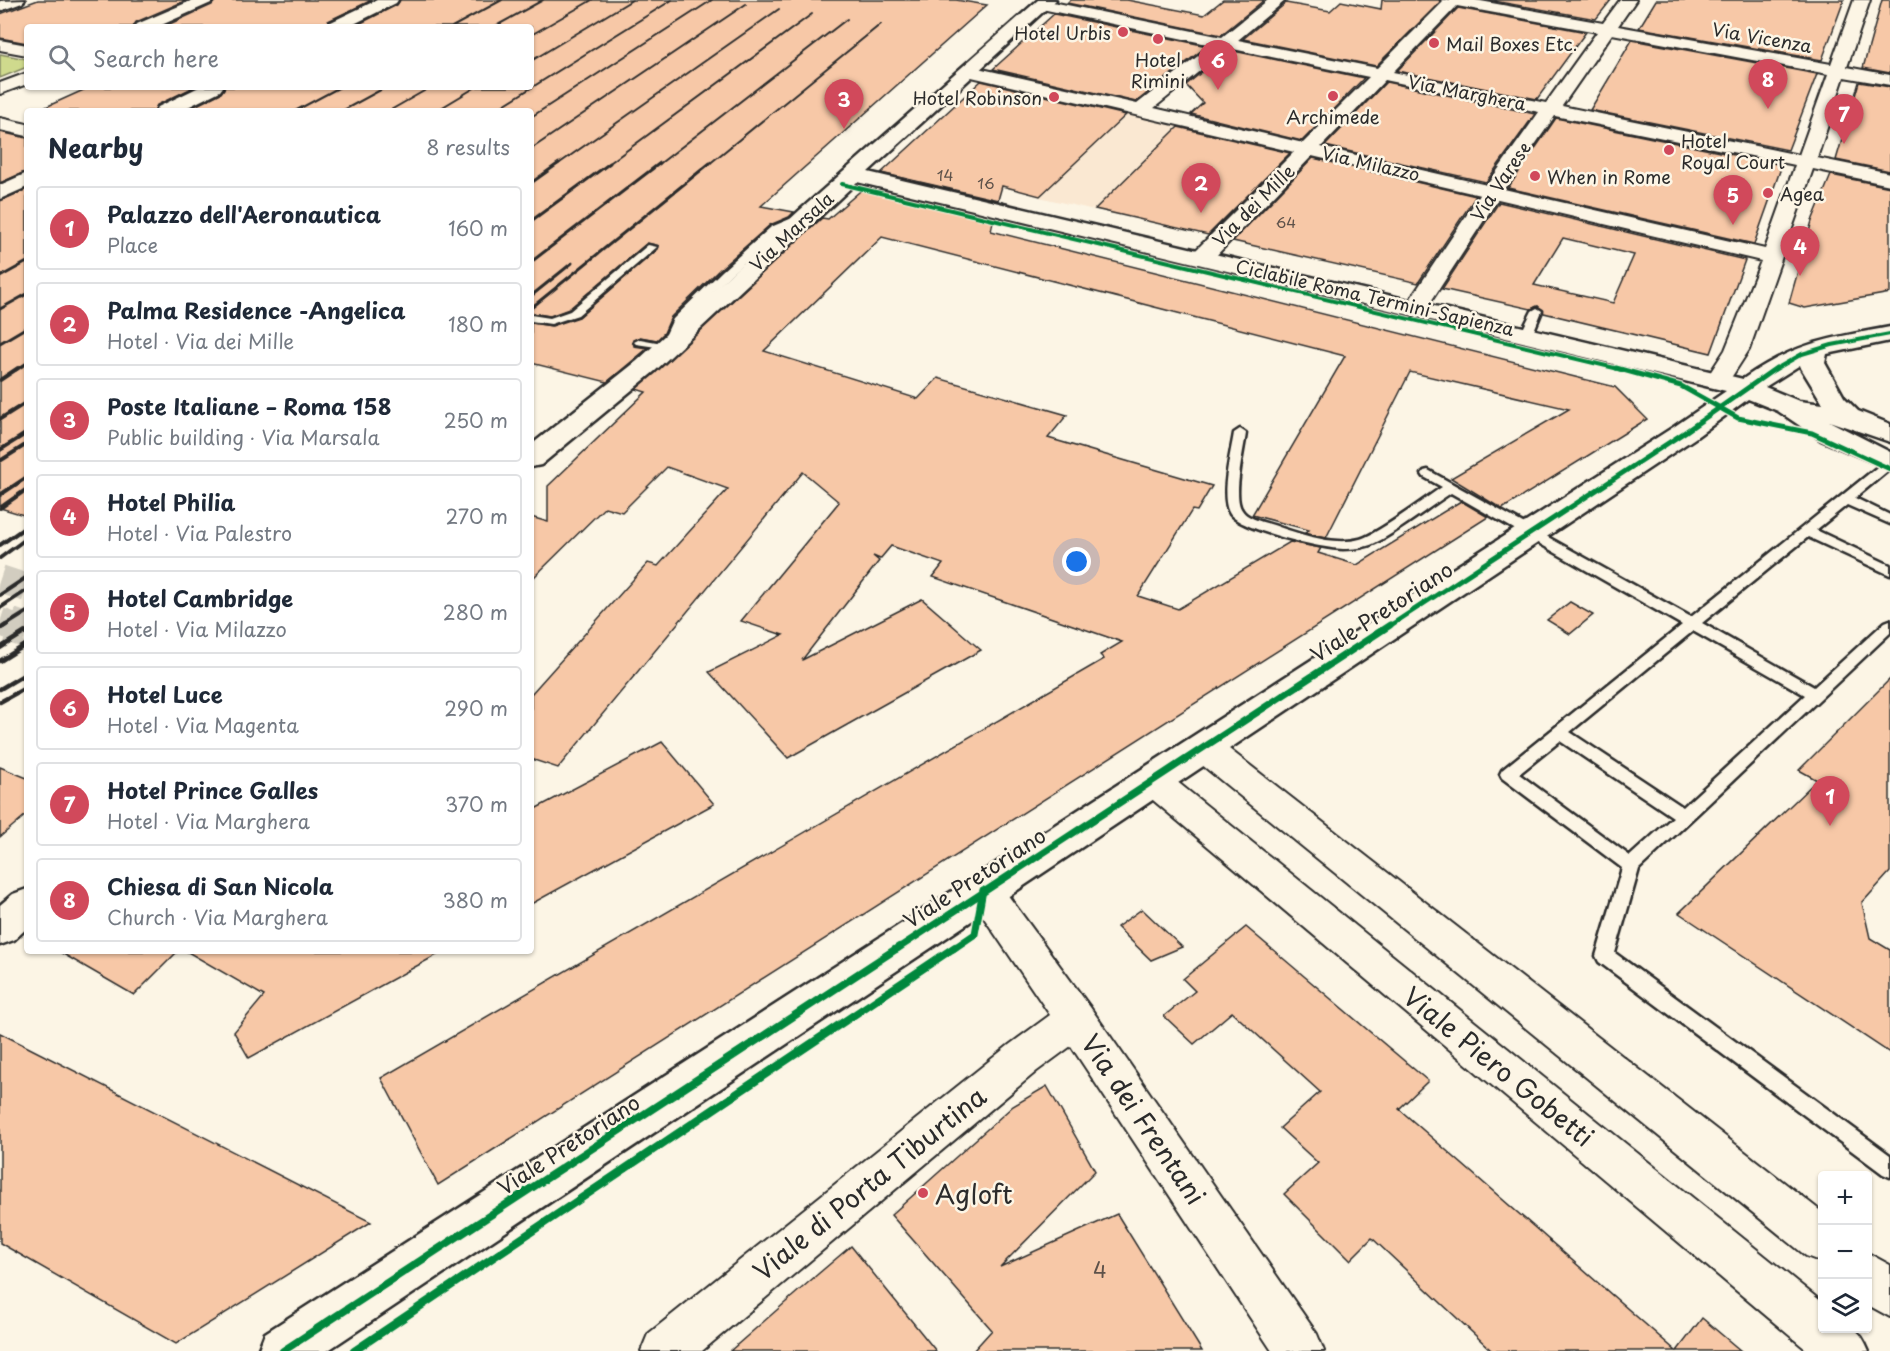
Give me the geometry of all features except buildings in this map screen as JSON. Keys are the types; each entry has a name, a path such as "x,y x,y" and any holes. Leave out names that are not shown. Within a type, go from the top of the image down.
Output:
{"main road":[{"path":"341,24 390,0"},
{"name":"Via Marsala","path":"534,457 666,347 1043,2"},
{"path":"171,108 208,90"},
{"path":"853,175 1718,379 1748,388 1787,405 1831,434 1890,463"},
{"path":"0,192 24,180"},
{"name":"Viale Pretoriano","path":"283,1351 983,890 1685,432 1792,359 1816,349 1890,334"},
{"path":"1816,349 1812,363 1814,368 1833,401 1849,417"},
{"path":"1787,405 1849,417 1890,434"},
{"path":"0,928 24,908"}],"street":[{"path":"0,6 17,0"},
{"path":"150,24 206,0"},
{"path":"1140,111 1278,0"},
{"name":"Via Vicenza","path":"1452,0 1890,80"},
{"name":"Via dei Mille","path":"1203,256 1452,0"},
{"name":"Via Varese","path":"1416,307 1493,190 1628,0"},
{"path":"1718,379 1737,350 1773,257 1862,0"},
{"name":"Via Marghera","path":"1043,2 1890,179"},
{"path":"0,45 24,49"},
{"name":"Via Milazzo","path":"969,71 1493,190 1773,257"},
{"path":"0,89 24,79"},
{"path":"0,124 24,129"},
{"path":"1203,747 1818,1237"},
{"name":"Viale Piero Gobetti","path":"1153,781 1845,1351"},
{"name":"Via dei Frentani","path":"983,890 1076,1018 1300,1351"},
{"name":"Viale di Porta Tiburtina","path":"665,1351 1005,1072 1076,1018"},
{"path":"1872,1279 1890,1294"}],"lane":[{"path":"534,318 551,321 574,313 652,247"},
{"path":"1527,333 1537,311"},
{"path":"640,342 666,347"},
{"path":"1240,433 1231,498 1236,513 1253,522 1334,545 1356,546 1369,541 1451,487"},
{"path":"1631,866 1508,774 1890,463"},
{"path":"1428,474 1817,695"},
{"path":"1846,499 1890,520"},
{"path":"1807,531 1890,571"},
{"path":"1890,625 1631,866 1605,956 1890,1167"},
{"path":"1560,733 1684,816"}],"shaded area":[{"path":"1119,112 1222,136 1214,143 1133,189 1118,185 1094,210 1039,197 1082,157 1100,128"}],"green space":[{"path":"0,54 24,58 24,68 0,78"}],"tunnel":[{"path":"0,579 24,587"},
{"path":"0,622 15,627"},
{"path":"10,625 24,630"}],"railway":[{"path":"458,24 502,0"},
{"path":"499,24 543,0"},
{"path":"534,33 592,0"},
{"path":"534,59 632,0"},
{"path":"534,86 672,0"},
{"path":"534,115 712,0"},
{"path":"534,147 746,4"},
{"path":"557,165 779,9"},
{"path":"607,165 812,14"},
{"path":"658,165 847,19"},
{"path":"708,165 881,24"},
{"path":"301,108 334,90"},
{"path":"348,108 380,90"},
{"path":"394,108 426,90"},
{"path":"441,108 471,90"},
{"path":"499,108 528,90"},
{"path":"534,181 559,163"},
{"path":"534,219 610,163"},
{"path":"534,260 660,163"},
{"path":"534,306 710,163"},
{"path":"534,294 572,263"},
{"path":"0,277 24,264"},
{"path":"0,309 24,296"},
{"path":"0,343 24,329"},
{"path":"16,370 24,365"},
{"path":"0,380 18,368"},
{"path":"0,419 24,404"},
{"path":"0,450 24,435"},
{"path":"0,461 24,446"},
{"path":"0,495 24,479"},
{"path":"0,508 24,491"},
{"path":"0,545 24,528"},
{"path":"0,558 24,540"},
{"path":"0,595 24,579"},
{"path":"0,608 24,592"},
{"path":"3,627 24,614"},
{"path":"0,648 24,633"},
{"path":"0,661 24,646"},
{"path":"0,689 24,675"},
{"path":"0,702 24,689"}],"cycle path":[{"name":"Ciclabile Roma Termini-Sapienza","path":"842,184 1665,380 1681,386 1738,418 1812,433 1890,469"},
{"path":"283,1351 1685,432 1768,373 1802,354 1832,345 1890,334"},
{"path":"354,1351 975,934 983,890"}],"place":[{"name":"Hotel Urbis","path":"1123,32"},
{"name":"Hotel Rimini","path":"1158,39"},
{"name":"Mail Boxes Etc.","path":"1434,43"},
{"name":"Hotel Luce","path":"1218,90"},
{"name":"Archimede","path":"1333,96"},
{"name":"Hotel Robinson","path":"1054,97"},
{"name":"Chiesa di San Nicola","path":"1768,109"},
{"name":"Poste Italiane – Roma 158","path":"844,129"},
{"name":"Hotel Prince Galles","path":"1844,144"},
{"name":"Hotel Royal Court","path":"1669,150"},
{"name":"When in Rome","path":"1535,176"},
{"name":"Agea","path":"1768,193"},
{"name":"Palma Residence -Angelica","path":"1201,213"},
{"name":"Hotel Cambridge","path":"1733,225"},
{"name":"Hotel Philia","path":"1800,276"},
{"name":"Palazzo dell'Aeronautica","path":"1830,826"},
{"name":"Agloft","path":"923,1193"}]}
